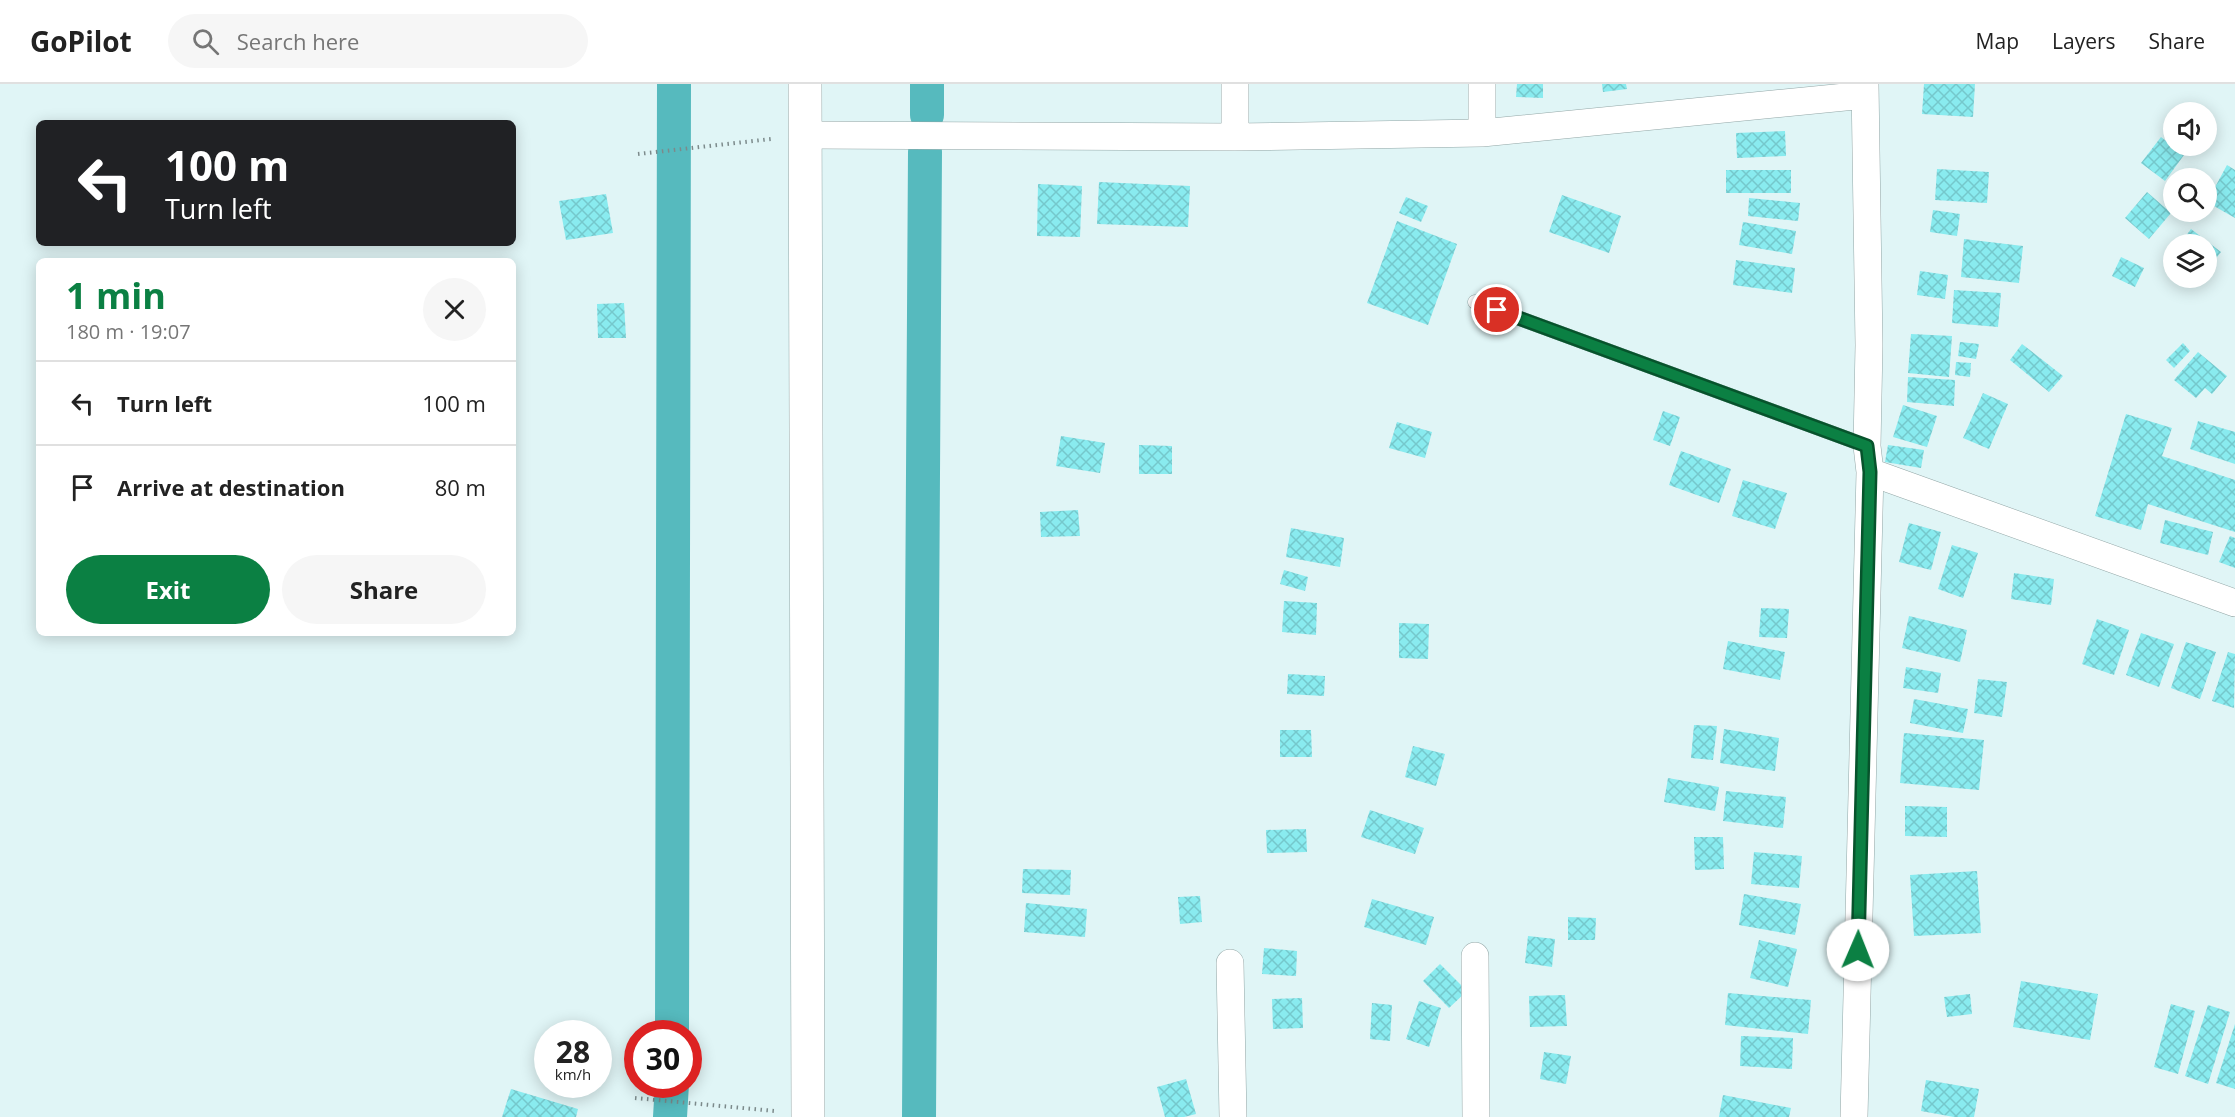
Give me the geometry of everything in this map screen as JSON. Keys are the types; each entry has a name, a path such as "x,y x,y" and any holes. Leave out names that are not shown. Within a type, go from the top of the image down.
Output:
{"street":[{"path":"805,84 808,1116"},
{"path":"1235,84 1235,137"},
{"path":"1482,84 1482,133"},
{"path":"806,135 1235,137 1482,133 1865,89 1869,345 1868,459 1854,1117"},
{"path":"1868,459 2235,603"},
{"path":"1475,956 1476,1117"},
{"path":"1230,963 1233,1117"}],"lane":[{"path":"1475,303 1868,459"}],"path":[{"path":"638,154 806,135"},
{"path":"635,1098 808,1116"}],"building":[{"path":"1517,84 1543,84 1543,98 1516,97"},
{"path":"1602,84 1626,84 1627,89 1603,92"},
{"path":"1924,84 1975,84 1973,117 1922,114"},
{"path":"1785,131 1786,156 1737,158 1736,133"},
{"path":"2161,137 2163,139 2163,156 2183,156 2174,168 2163,168 2163,180 2141,163"},
{"path":"2227,165 2235,170 2235,218 2217,208 2217,184"},
{"path":"1937,169 1989,172 1987,203 1935,200"},
{"path":"1726,170 1791,170 1791,193 1726,193"},
{"path":"1099,182 1190,186 1188,227 1097,224"},
{"path":"1038,184 1082,186 1080,237 1037,236"},
{"path":"2147,192 2163,206 2163,222 2149,239 2125,218"},
{"path":"606,194 613,233 566,240 559,201"},
{"path":"1562,195 1621,216 1609,253 1549,232"},
{"path":"1406,197 1428,206 1421,222 1399,213"},
{"path":"1749,198 1800,203 1798,221 1748,216"},
{"path":"1933,210 1960,214 1957,236 1930,232"},
{"path":"1397,221 1457,244 1428,325 1367,303"},
{"path":"1743,222 1796,231 1792,254 1739,245"},
{"path":"2191,229 2198,234 2187,234"},
{"path":"1964,239 2023,246 2019,283 1961,277"},
{"path":"2121,257 2144,268 2135,287 2112,276"},
{"path":"1736,260 1795,268 1792,293 1733,285"},
{"path":"1920,271 1948,275 1945,299 1917,295"},
{"path":"1954,290 2001,293 1998,327 1952,323"},
{"path":"624,303 626,338 598,338 597,304"},
{"path":"1911,334 1952,336 1949,377 1908,373"},
{"path":"1960,342 1979,344 1976,359 1958,356"},
{"path":"2183,343 2190,351 2174,368 2166,360"},
{"path":"2022,344 2063,376 2049,392 2010,360"},
{"path":"2198,352 2227,376 2212,394 2205,388 2196,398 2174,380"},
{"path":"1956,362 1971,363 1970,377 1955,375"},
{"path":"1908,377 1955,380 1954,406 1907,402"},
{"path":"1983,393 2008,404 1989,449 1963,438"},
{"path":"1903,405 1937,416 1927,447 1893,437"},
{"path":"1663,411 1680,417 1670,446 1653,440"},
{"path":"2126,414 2172,428 2162,456 2235,480 2235,532 2148,504 2141,530 2095,516"},
{"path":"2198,421 2235,432 2235,464 2190,449"},
{"path":"1397,422 1432,432 1425,458 1389,448"},
{"path":"1061,436 1105,443 1100,473 1056,466"},
{"path":"1139,445 1172,446 1172,474 1139,474"},
{"path":"1888,445 1924,450 1921,468 1885,462"},
{"path":"1681,451 1731,469 1719,503 1669,485"},
{"path":"1743,480 1787,493 1775,529 1732,516"},
{"path":"1078,510 1080,536 1041,537 1040,512"},
{"path":"2165,520 2213,532 2208,555 2160,543"},
{"path":"1909,523 1941,532 1931,570 1899,562"},
{"path":"1291,528 1344,538 1340,567 1286,557"},
{"path":"2230,536 2235,538 2235,568 2219,562"},
{"path":"1952,545 1978,553 1963,598 1938,589"},
{"path":"1284,570 1308,577 1305,591 1280,584"},
{"path":"2014,573 2054,579 2051,605 2011,599"},
{"path":"1284,601 1317,603 1316,635 1282,632"},
{"path":"1761,608 1789,609 1787,638 1759,637"},
{"path":"1909,616 1967,630 1960,662 1902,648"},
{"path":"2097,619 2129,630 2114,675 2082,664"},
{"path":"1399,623 1429,624 1428,659 1399,658"},
{"path":"2141,633 2174,644 2159,687 2126,675"},
{"path":"1728,641 1785,652 1780,680 1723,669"},
{"path":"2186,642 2216,652 2200,699 2171,688"},
{"path":"2228,652 2235,654 2234,708 2212,701"},
{"path":"1906,667 1941,673 1938,693 1903,688"},
{"path":"1288,674 1325,676 1324,696 1287,694"},
{"path":"1978,679 2007,682 2002,717 1974,713"},
{"path":"1914,699 1968,709 1963,733 1910,723"},
{"path":"1694,725 1717,726 1713,760 1691,758"},
{"path":"1724,729 1779,738 1775,771 1720,763"},
{"path":"1280,730 1311,730 1312,757 1280,757"},
{"path":"1904,733 1984,740 1979,790 1900,783"},
{"path":"1413,746 1445,754 1436,786 1405,777"},
{"path":"1668,778 1719,787 1715,811 1664,802"},
{"path":"1726,791 1786,797 1783,828 1723,821"},
{"path":"1905,806 1947,807 1947,837 1905,836"},
{"path":"1370,810 1424,828 1415,854 1361,837"},
{"path":"1306,829 1307,852 1267,853 1266,830"},
{"path":"1694,837 1723,837 1724,869 1695,870"},
{"path":"1754,852 1802,856 1799,888 1751,884"},
{"path":"1023,869 1071,870 1070,895 1022,893"},
{"path":"1977,871 1981,933 1914,936 1910,875"},
{"path":"1744,894 1801,904 1795,935 1739,925"},
{"path":"1200,896 1202,922 1180,924 1178,897"},
{"path":"1372,899 1434,917 1426,945 1364,927"},
{"path":"1026,903 1087,909 1085,937 1024,932"},
{"path":"1568,917 1596,918 1595,940 1568,940"},
{"path":"1528,936 1555,939 1552,967 1525,963"},
{"path":"1759,940 1797,949 1788,987 1750,978"},
{"path":"1264,948 1297,951 1296,976 1262,974"},
{"path":"1440,964 1467,991 1449,1008 1423,981"},
{"path":"2021,981 2098,994 2090,1040 2013,1027"},
{"path":"1728,993 1811,1000 1808,1034 1725,1025"},
{"path":"1970,994 1972,1014 1947,1017 1944,997"},
{"path":"1565,995 1567,1026 1530,1027 1529,996"},
{"path":"1302,998 1303,1028 1273,1029 1272,999"},
{"path":"1419,1001 1441,1008 1429,1047 1406,1039"},
{"path":"1372,1003 1392,1005 1390,1041 1370,1039"},
{"path":"2171,1004 2195,1011 2178,1074 2154,1067"},
{"path":"2208,1005 2230,1012 2208,1084 2185,1076"},
{"path":"2235,1024 2235,1089 2216,1083"},
{"path":"1741,1036 1793,1038 1792,1069 1740,1066"},
{"path":"1544,1052 1571,1056 1566,1084 1540,1079"},
{"path":"1186,1079 1196,1114 1184,1117 1165,1117 1157,1087"},
{"path":"1926,1080 1979,1089 1974,1117 1954,1117 1921,1111"},
{"path":"511,1089 534,1096 534,1098 578,1109 576,1117 502,1117"},
{"path":"1723,1095 1791,1108 1789,1117 1719,1117"}],"waterway":[{"path":"672,1020 674,84"},
{"path":"927,84 927,115"},
{"path":"919,1117 925,152"},
{"path":"670,1117 671,1098"}],"route":[{"path":"1497,310 1867,446 1870,472 1858,950"}]}
